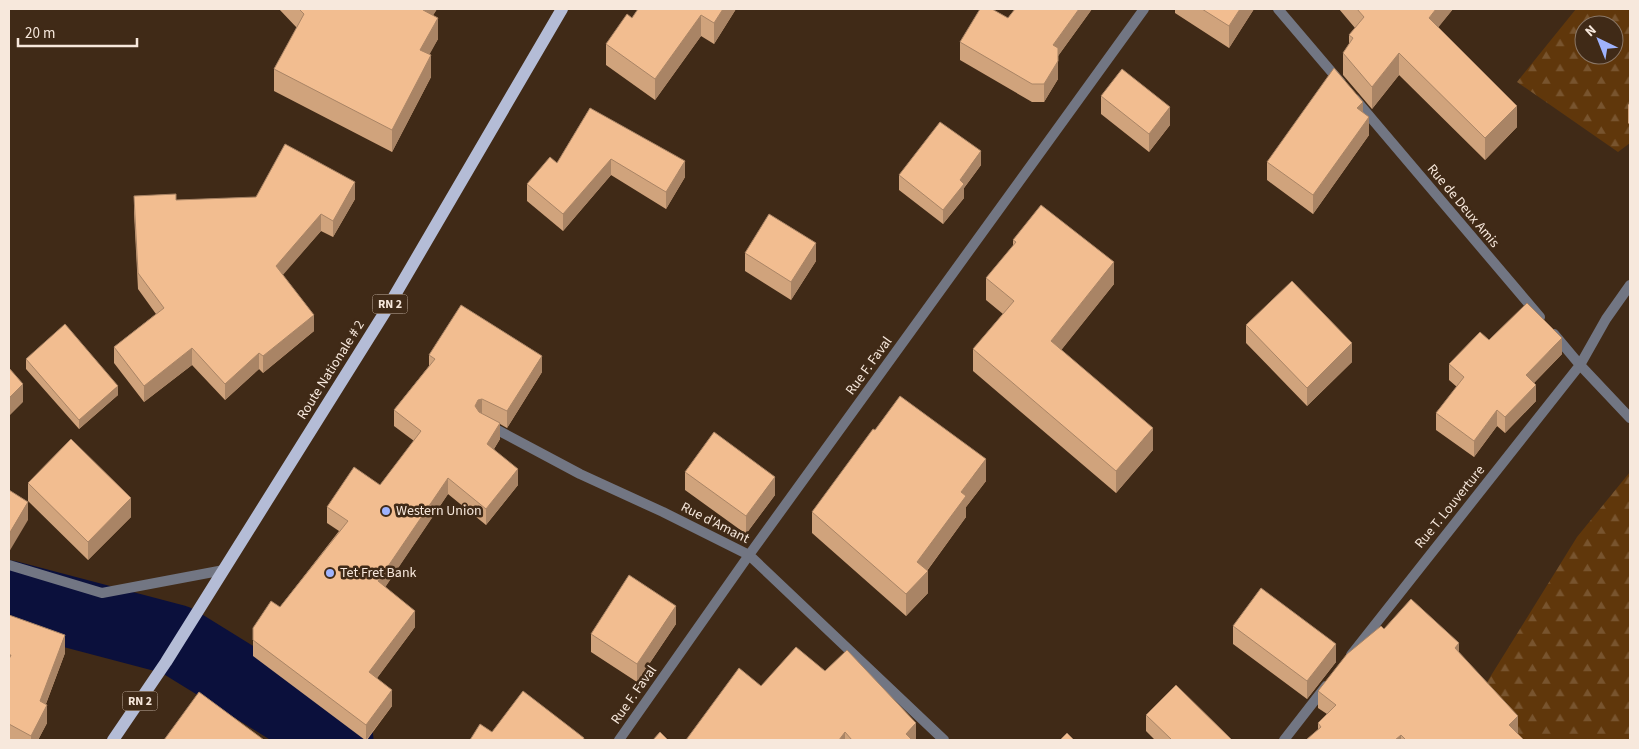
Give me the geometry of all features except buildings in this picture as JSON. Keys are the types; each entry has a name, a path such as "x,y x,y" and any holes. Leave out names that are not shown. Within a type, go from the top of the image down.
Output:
{"main road":[{"name":"Route Nationale # 2","path":"114,740 166,662 385,312 562,9"}],"street":[{"name":"Rue F. Faval","path":"619,740 749,556 1144,9"},
{"name":"Rue de Deux Amis","path":"1278,9 1580,365 1630,418"},
{"name":"Rue T. Louverture","path":"1342,665 1580,365 1606,319 1630,285"},
{"name":"Rue d'Amant","path":"482,422 580,474 663,512 749,556 944,740"},
{"path":"9,565 102,593 224,570"},
{"path":"1284,740 1331,680"}],"green space":[{"path":"1576,9 1630,9 1630,143 1618,152 1517,82"},
{"path":"1630,472 1630,740 1451,740 1577,537"}],"waterway":[{"path":"9,596 176,640 338,740"}],"place":[{"name":"Western Union","path":"386,511"},
{"name":"Tet Fret Bank","path":"330,573"}]}
